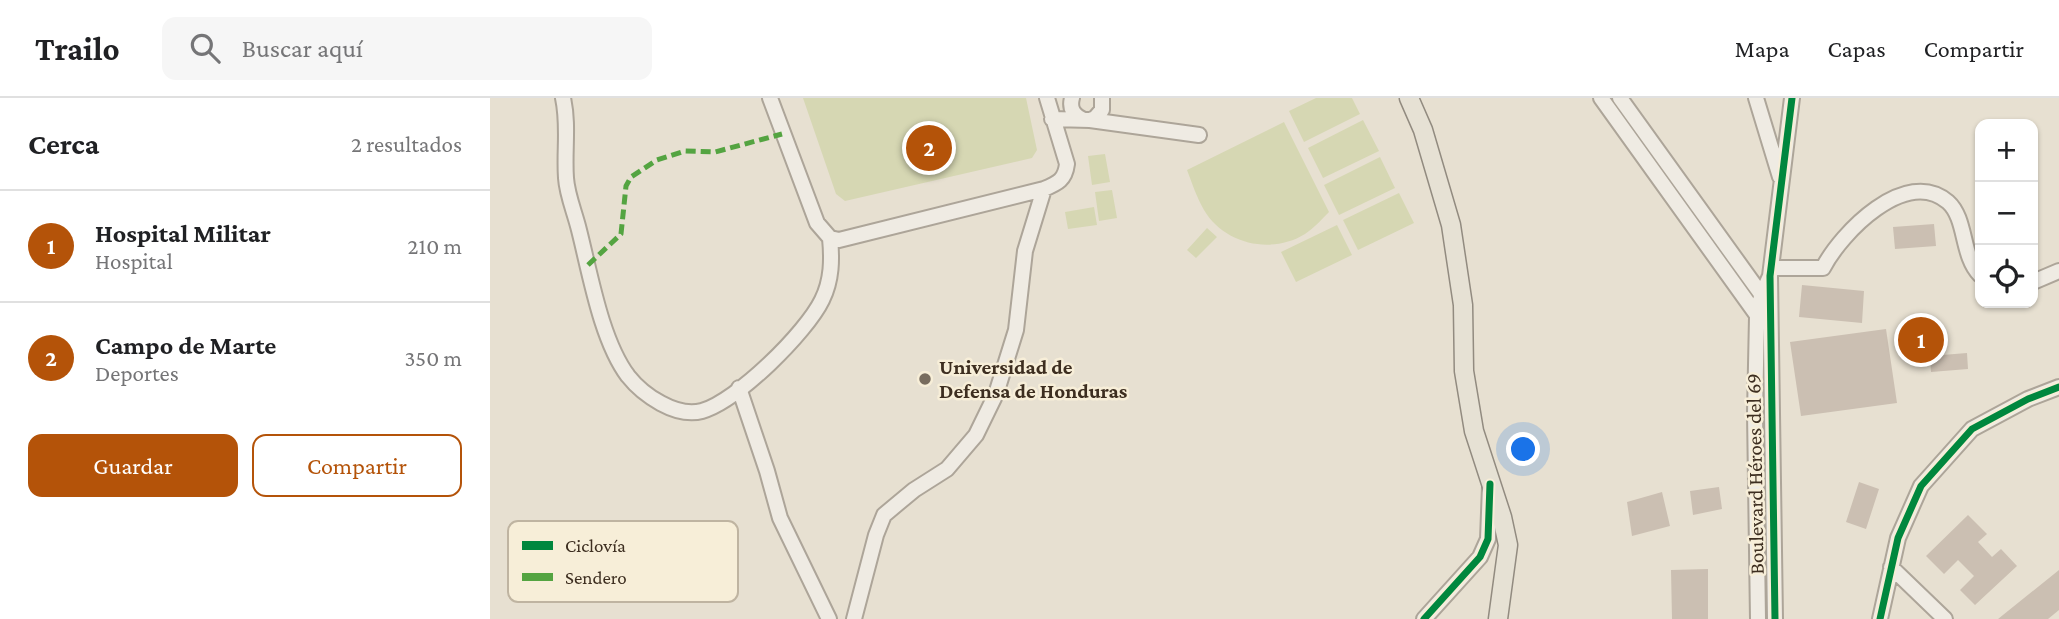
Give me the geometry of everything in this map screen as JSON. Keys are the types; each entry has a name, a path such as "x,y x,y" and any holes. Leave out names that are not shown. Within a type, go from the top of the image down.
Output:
{"main road":[{"path":"1409,98 1423,130 1451,226 1463,305 1464,371 1474,430 1502,517 1508,545 1498,619"}],"street":[{"path":"564,98 567,118 566,179 598,305 616,355 639,387 677,411 702,411 739,388 802,332 822,299 832,267 830,238"},
{"path":"770,98 817,223 830,238 839,240 1045,189 1060,182 1067,164 1047,98"},
{"path":"1072,98 1075,115 1087,120 1095,118 1102,110 1102,98"},
{"path":"1601,98 1757,317 1770,327"},
{"path":"1620,98 1760,296 1772,307"},
{"path":"1756,98 1782,182"},
{"name":"Boulevard Héroes del 69","path":"1775,619 1771,272 1792,98"},
{"path":"1052,119 1087,120 1199,135"},
{"path":"854,619 876,535 884,515 914,490 947,470 976,435 996,394 1016,330 1025,251 1045,189"},
{"path":"1771,272 1823,268 1832,250 1879,205 1911,192 1931,194 1948,202 1956,214 1975,270"},
{"path":"2038,280 2059,271"},
{"name":"Boulevard Héroes del 69","path":"1758,619 1755,413 1757,317 1760,296 1771,272"},
{"path":"1880,619 1898,538 1921,486 1972,429 2028,399 2059,387"},
{"path":"739,388 767,471 779,518 829,619"},
{"path":"1424,619 1480,557 1488,539 1490,484"},
{"path":"1891,567 1945,619"}],"green space":[{"path":"803,98 1026,98 1037,150 1032,158 845,201 836,194"},
{"path":"1316,98 1352,98 1360,114 1304,142 1289,111"},
{"path":"1363,120 1379,151 1323,178 1308,148"},
{"path":"1284,122 1329,212 1308,232 1292,240 1278,244 1249,243 1223,231 1213,222 1204,210 1187,170"},
{"path":"1105,154 1110,182 1092,185 1088,156"},
{"path":"1380,157 1395,188 1339,215 1324,185"},
{"path":"1112,190 1117,218 1099,221 1095,192"},
{"path":"1399,193 1414,223 1358,250 1343,220"},
{"path":"1094,207 1097,225 1068,229 1065,212"},
{"path":"1337,225 1352,255 1296,282 1281,252"},
{"path":"1207,228 1217,237 1196,258 1187,250"}],"building":[{"path":"1934,224 1936,246 1895,249 1893,227"},
{"path":"1802,285 1864,291 1862,323 1799,317"},
{"path":"1886,329 1897,403 1801,416 1790,342"},
{"path":"1967,353 1968,369 1931,372 1930,356"},
{"path":"1859,482 1879,489 1866,529 1846,522"},
{"path":"1719,487 1722,509 1693,515 1690,491"},
{"path":"1662,492 1670,526 1632,536 1627,502"},
{"path":"1968,515 1987,534 1978,542 1992,557 2001,549 2017,566 1975,605 1960,590 1974,576 1958,560 1944,574 1926,556"},
{"path":"1708,569 1708,619 1672,619 1671,570"},
{"path":"2059,570 2059,610 2048,619 1998,619"}],"marked path":[{"path":"588,265 621,234 626,186 631,177 657,160 685,151 715,152 782,134"}],"cycle path":[{"path":"1775,619 1770,276 1792,98"},
{"path":"1880,619 1898,538 1921,486 1972,429 2028,399 2059,387"},
{"path":"1424,619 1480,557 1488,539 1490,484"}],"place":[{"name":"Campo de Marte","path":"929,148"},
{"name":"Hospital Militar","path":"1921,340"},
{"name":"Universidad de Defensa de Honduras","path":"925,379"}]}
